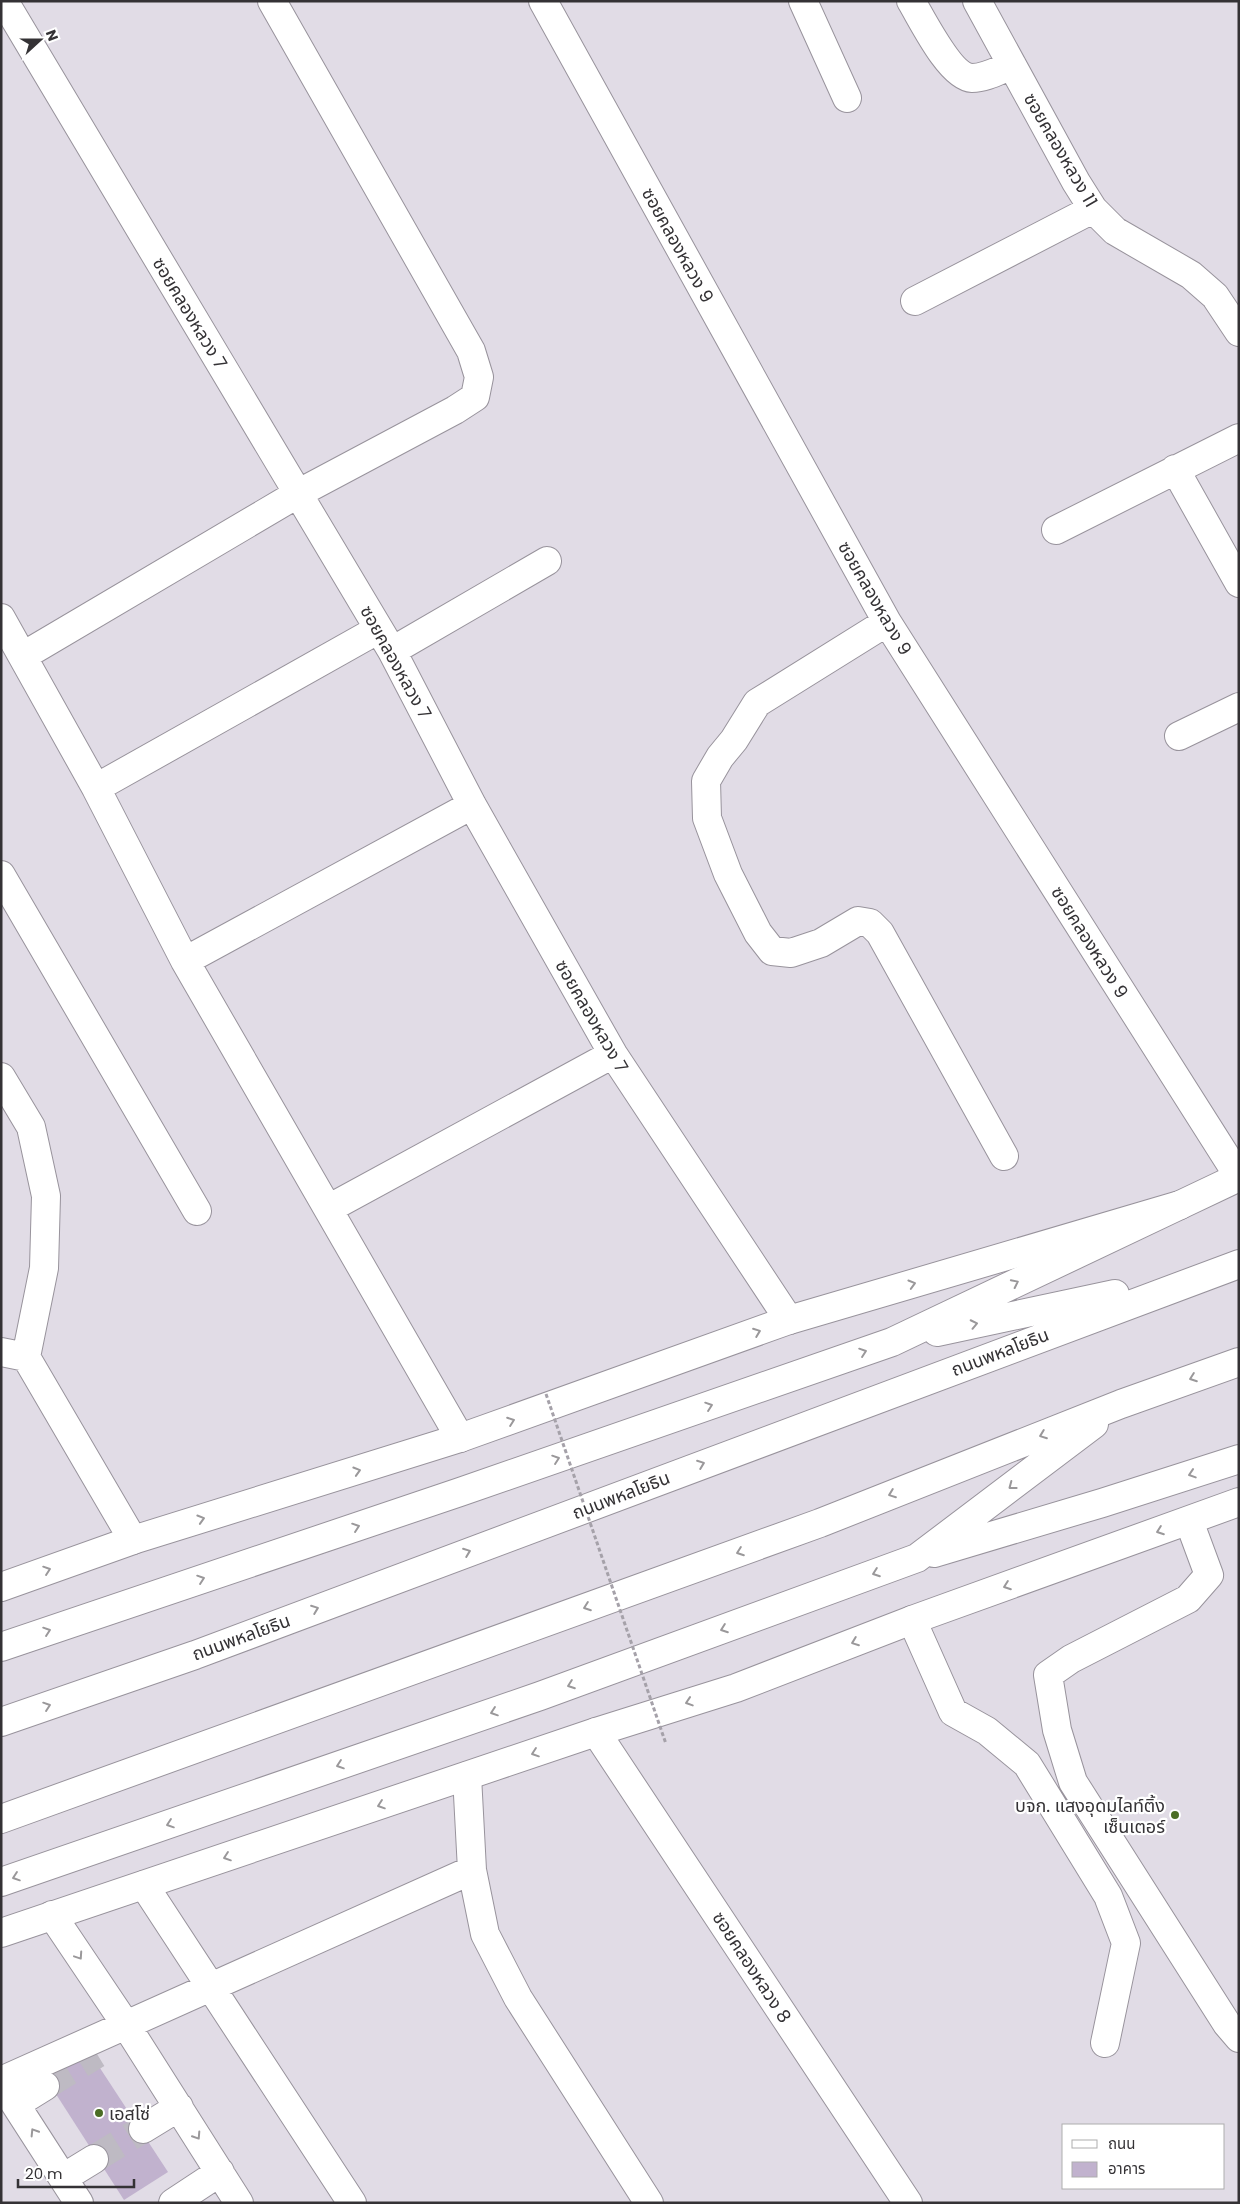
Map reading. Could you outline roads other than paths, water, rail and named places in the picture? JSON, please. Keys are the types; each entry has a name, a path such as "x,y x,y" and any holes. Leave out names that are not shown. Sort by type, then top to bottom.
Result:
{"main road":[{"name":"ซอยคลองหลวง 7","path":"4,1 386,640 472,805 613,1054 789,1320"},
{"path":"23,656 299,493 455,410 475,397 479,377 471,351 272,1"},
{"name":"ซอยคลองหลวง 9","path":"543,1 887,622 1239,1177"},
{"path":"803,1 847,98"},
{"path":"911,1 946,58 960,74 970,78 985,76 1012,65"},
{"name":"ซอยคลองหลวง 11","path":"977,1 1076,182 1093,209 1115,231 1190,275 1215,296 1239,332"},
{"path":"915,301 1093,209"},
{"path":"1056,530 1239,438"},
{"path":"1176,469 1239,583"},
{"path":"96,788 386,640 548,561"},
{"path":"1,618 96,788 185,961 460,1438"},
{"path":"887,622 757,703 734,740 720,756 706,781 707,818 728,874 758,933 772,951 791,953 821,943 858,921 870,923 880,934 1004,1156"},
{"path":"1179,736 1239,707"},
{"path":"185,961 472,805"},
{"path":"1,875 197,1211"},
{"path":"328,1210 613,1054"},
{"path":"1,1077 31,1128 46,1196 44,1268 13,1354 133,1540"},
{"path":"1,1647 460,1492 892,1342 1239,1177"},
{"path":"1,1586 133,1540 460,1438 789,1320 1180,1205"},
{"name":"ถนนพหลโยธิน","path":"1,1722 195,1655 1204,1275 1239,1264"},
{"path":"892,1342 1204,1275"},
{"path":"1,1819 811,1526 1121,1404 1239,1362"},
{"path":"917,1558 1121,1404"},
{"path":"1,1882 540,1696 917,1558 1102,1503 1239,1459"},
{"path":"1,1934 52,1915 596,1732 736,1688 912,1620 1239,1502"},
{"path":"1188,1521 1209,1575 1188,1599 1071,1659 1048,1675 1057,1730 1073,1782 1227,2024 1239,2038"},
{"path":"912,1620 953,1712 987,1731 1027,1764 1108,1896 1126,1944 1105,2043"},
{"name":"ซอยคลองหลวง 8","path":"596,1732 908,2203"},
{"path":"467,1776 472,1870 485,1934 518,1998 650,2203"},
{"path":"79,2203 1,2081 128,2029 210,1987 472,1870"},
{"path":"144,1885 352,2203"},
{"path":"52,1915 128,2029 239,2203"},
{"path":"97,2054 128,2029"},
{"path":"16,2104 45,2086"},
{"path":"143,2129 178,2107"},
{"path":"63,2178 94,2159"},
{"path":"178,2201 220,2172"}],"tunnel":[{"path":"45,2086 97,2054"},
{"path":"94,2159 143,2129"}],"place":[{"name":"บจก. แสงอุดมไลท์ติ้ง เซ็นเตอร์","path":"1175,1815"},
{"name":"เอสโซ่","path":"99,2113"}]}
